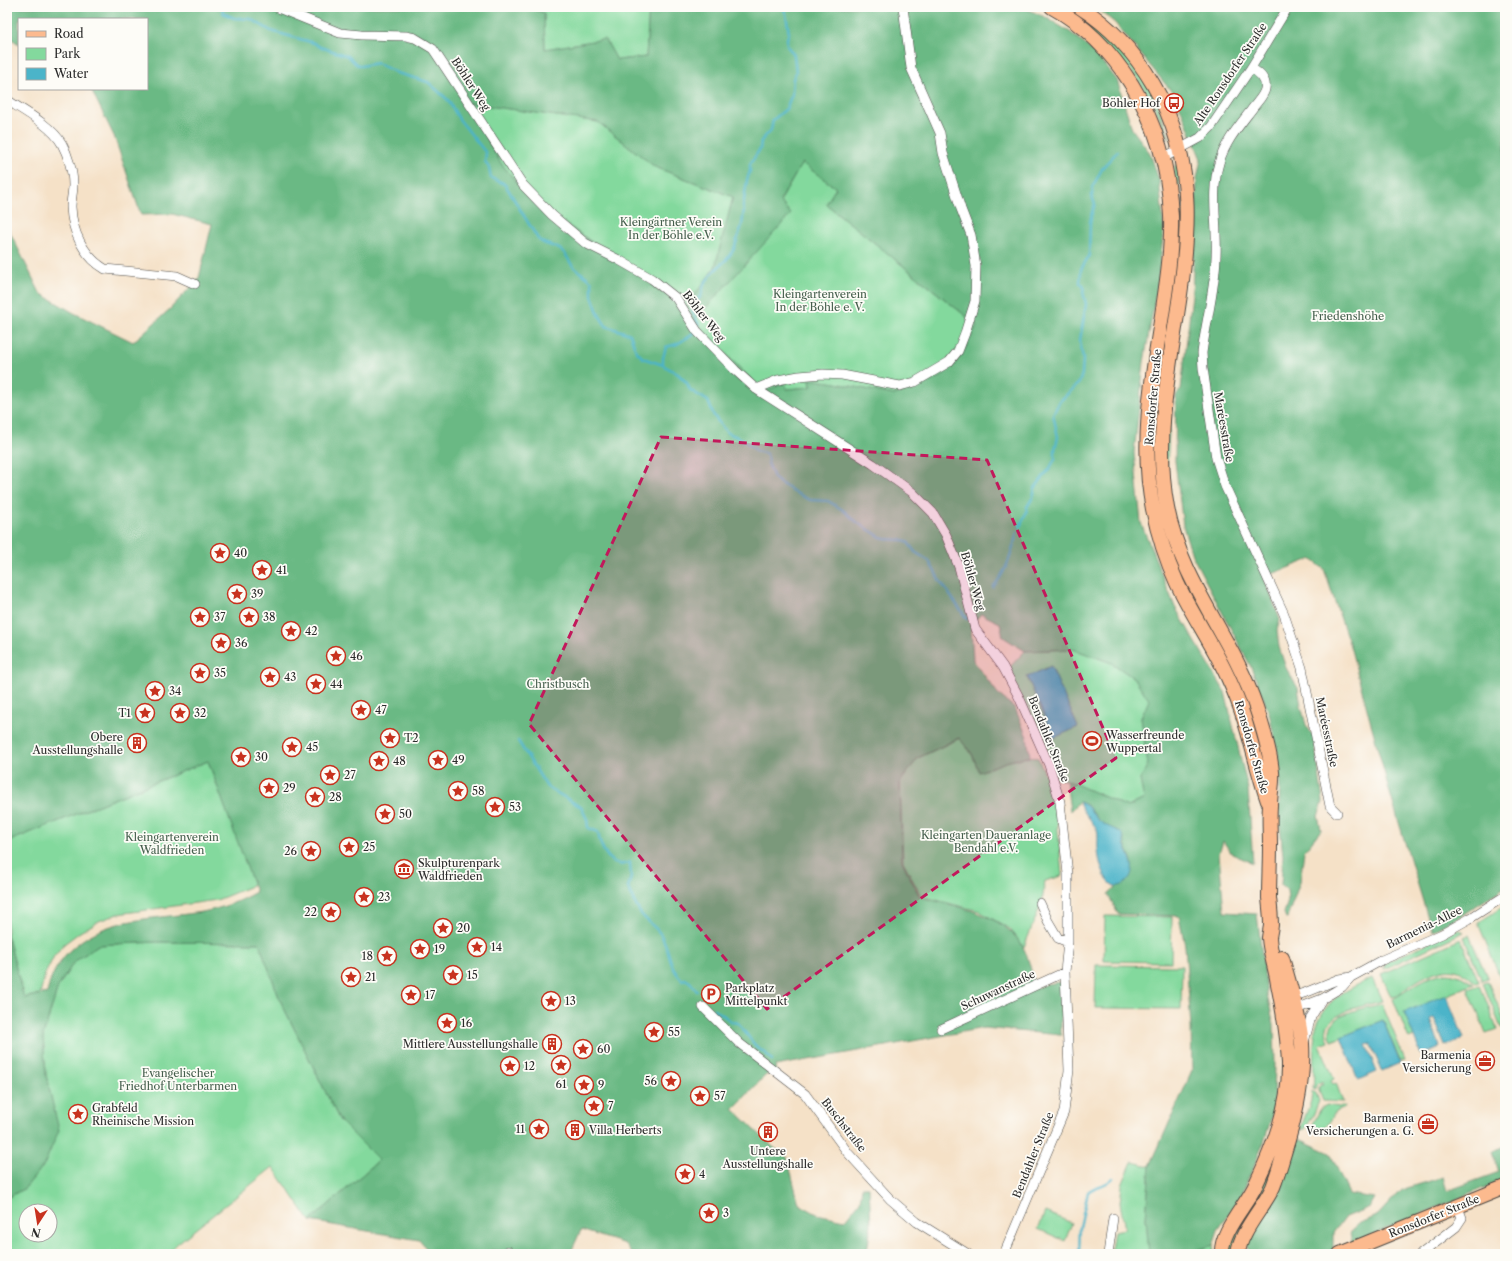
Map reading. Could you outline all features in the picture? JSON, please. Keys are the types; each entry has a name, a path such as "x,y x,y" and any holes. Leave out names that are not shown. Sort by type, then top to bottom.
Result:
{"main road":[{"name":"Ronsdorfer Straße","path":"1052,7 1088,32 1110,55 1125,74 1145,108 1163,158 1169,190 1171,241 1168,278 1155,362 1149,416 1148,456 1152,507 1160,537 1174,577 1224,668 1237,698 1247,726 1270,806"},
{"name":"Ronsdorfer Straße","path":"1080,7 1104,25 1118,38 1140,64 1159,94 1173,126 1180,150 1186,189 1187,229 1185,258 1164,411 1162,454 1165,494 1173,535 1183,561 1196,590 1235,658 1257,709 1272,769 1269,877 1271,924 1269,938 1302,1051 1301,1076 1291,1132 1280,1165 1267,1200 1245,1233 1239,1245 1238,1254"},
{"name":"Ronsdorfer Straße","path":"1222,1254 1222,1241 1249,1199 1280,1124 1286,1097 1289,1064 1288,1004"},
{"name":"Ronsdorfer Straße","path":"1340,1254 1505,1188"}],"street":[{"name":"Böhler Weg","path":"276,7 340,33 406,36 415,38 433,50 523,185 552,215 585,243 652,279 676,298 702,336 756,389 873,464 912,492 932,513 946,535 959,567 975,630"},
{"path":"756,389 778,380 823,374 842,375 900,386 915,382 950,362 958,352 966,333 975,301 976,266 971,235 943,153 940,133 911,68 903,7"},
{"name":"Alte Ronsdorfer Straße","path":"1163,158 1200,138 1209,130 1288,7"},
{"name":"Maréesstraße","path":"1250,68 1258,72 1264,80 1265,88 1260,98 1232,134 1218,164 1215,185 1216,259 1202,353 1203,368 1210,422 1218,463 1225,486 1284,614 1302,668 1330,806 1337,813"},
{"path":"7,100 49,129 62,143 69,163 73,184 71,206 74,227 82,246 94,263 104,268 177,276 195,284"},
{"name":"Bendahler Straße","path":"975,630 1003,667 1019,697 1049,765 1060,802 1068,874 1068,942 1065,972 1069,1070 1064,1112 1004,1254"},
{"name":"Barmenia-Allee","path":"1302,1051 1311,1017 1322,1000 1342,987 1351,977 1382,960 1442,934 1505,896"},
{"path":"1040,903 1058,938 1068,942"},
{"name":"Schuwanstraße","path":"941,1029 1065,972"},
{"name":"Barmenia-Allee","path":"1288,1004 1307,992 1339,979 1351,977"},
{"name":"Barmenia-Allee","path":"1288,1004 1322,1000"},
{"name":"Buschstraße","path":"703,1007 739,1043 805,1094 848,1153 890,1199 917,1222 968,1254"},
{"path":"1421,1254 1456,1227 1462,1218 1458,1207"},
{"path":"1108,1254 1113,1218"}],"highlighted area":[{"path":"661,437 987,460 1116,758 767,1009 529,724"}],"green space":[{"name":"Christbusch","path":"7,7 528,7 544,13 545,49 605,39 617,60 646,57 649,7 1022,7 1045,17 1070,32 1095,53 1117,80 1132,129 1150,153 1159,180 1164,228 1158,281 1144,362 1134,453 1141,523 1175,607 1225,692 1248,789 1253,863 1232,854 1223,841 1219,854 1224,912 1257,914 1267,995 1274,1025 1275,1064 1272,1116 1264,1142 1242,1194 1218,1230 1213,1245 1185,1254 1149,1254 1146,1218 1150,1166 1192,1071 1191,1026 1185,946 1179,916 1118,914 1108,894 1117,886 1121,885 1132,861 1124,838 1100,822 1087,805 1079,802 1070,811 1066,780 1128,807 1144,799 1140,780 1148,764 1141,718 1149,700 1135,679 1112,663 1073,649 1025,651 1003,637 1000,623 981,614 971,625 973,660 999,695 1015,708 1027,737 1030,756 1006,762 979,772 972,754 959,738 918,758 900,782 902,861 920,897 977,913 1004,926 1015,935 1025,951 1036,988 1046,984 1061,982 1061,1035 984,1028 775,1066 776,1072 766,1075 733,1109 773,1147 787,1157 799,1204 817,1214 845,1220 860,1201 862,1187 869,1187 871,1225 867,1251 864,1254 632,1254 625,1244 581,1230 570,1254 519,1254 492,1250 486,1254 431,1254 419,1240 310,1221 379,1160 340,1121 280,1000 259,943 157,942 98,945 74,962 58,987 43,1036 46,1075 59,1130 44,1165 25,1188 7,1198 7,934 24,998 47,993 57,966 65,955 86,937 99,931 126,922 217,909 243,899 256,892 208,761 7,842 7,226 40,293 74,313 133,342 170,309 199,278 212,224 172,214 141,215 114,136 91,90 148,90 148,18 18,18 18,43 7,36","holes":["468,103 598,122 655,167 733,197 715,267 686,307 531,200 500,162","802,163 836,188 826,204 977,325 962,355 941,377 894,395 810,379 811,387 787,389 785,382 764,393 694,321 791,214 780,201"]},
{"path":"528,7 649,7 646,57 617,60 605,39 545,49 544,13"},
{"path":"1062,7 1070,7 1084,17 1106,36 1135,67 1153,95 1171,141 1151,99 1130,69"},
{"name":"Friedenshöhe","path":"1095,7 1505,7 1505,887 1459,917 1432,931 1389,790 1350,646 1324,569 1311,559 1264,577 1280,620 1277,630 1279,647 1286,668 1298,688 1306,725 1314,737 1323,802 1318,816 1321,830 1304,851 1300,882 1287,918 1284,913 1288,901 1287,890 1281,885 1283,856 1279,814 1280,788 1278,754 1269,713 1251,667 1192,555 1183,526 1175,461 1176,395 1181,389 1192,295 1197,178 1201,159 1176,97 1115,23"},
{"name":"Kleingärtner Verein In der Böhle e.V.","path":"468,103 598,122 655,167 733,197 715,267 686,307 531,200 500,162"},
{"name":"Kleingartenverein In der Böhle e. V.","path":"802,163 836,188 826,204 977,325 962,355 941,377 894,395 836,383 810,380 811,387 786,389 785,383 764,393 693,321 790,214 780,202"},
{"path":"1178,164 1181,223 1164,520 1172,550 1182,573 1234,669 1257,730 1266,771 1171,553 1156,494 1153,440 1174,172 1175,166"},
{"name":"Wasserfreunde Wuppertal","path":"1073,649 1112,663 1135,679 1150,700 1141,718 1148,764 1140,780 1144,799 1128,807 1066,780 1055,779 1008,669 1025,651"},
{"name":"Kleingarten Daueranlage Bendahl e.V.","path":"960,738 972,754 979,771 1016,759 1031,757 1038,758 1055,796 1062,876 1045,881 1042,902 1024,947 1010,929 979,911 921,896 903,861 900,782 918,758"},
{"name":"Kleingartenverein Waldfrieden","path":"208,761 254,885 217,900 118,914 99,921 80,932 64,944 54,956 45,974 40,994 24,998 7,934 7,842"},
{"path":"1505,905 1505,989 1478,923"},
{"path":"1105,916 1172,917 1171,962 1104,961"},
{"path":"1458,929 1464,932 1384,969 1385,963"},
{"path":"1469,935 1488,979 1482,981 1464,937"},
{"path":"1461,939 1479,982 1476,983 1461,972 1444,970 1435,972 1418,980 1396,996 1391,997 1381,974"},
{"name":"Evangelischer Friedhof Unterbarmen","path":"157,942 260,943 280,1000 340,1121 379,1160 310,1221 273,1167 178,1243 167,1254 7,1254 7,1198 25,1188 44,1165 58,1130 46,1075 43,1036 58,987 74,962 98,945"},
{"path":"1096,965 1182,966 1181,1009 1095,1008"},
{"path":"1447,973 1455,974 1474,984 1405,1012 1414,1037 1409,1039 1393,999 1426,979"},
{"path":"1372,978 1382,1001 1347,1010 1333,1019 1327,1026 1326,1031 1329,1042 1320,1045 1334,1079 1331,1081 1333,1084 1336,1083 1343,1102 1323,1101 1319,1091 1319,1086 1323,1084 1322,1082 1316,1084 1316,1089 1313,1088 1314,1034 1318,1022 1328,1005 1335,998"},
{"path":"1488,982 1505,1022 1505,1027 1501,1028 1483,983"},
{"path":"1480,985 1497,1029 1486,1033 1468,989"},
{"path":"1382,1004 1405,1060 1400,1061 1383,1020 1332,1041 1330,1032 1332,1024 1338,1018 1355,1010"},
{"path":"1294,1023 1296,1044 1295,1082 1269,1181 1232,1248 1231,1254 1227,1254 1227,1247 1237,1227 1255,1200 1271,1162 1289,1030"},
{"path":"1312,1091 1316,1093 1319,1101 1313,1116 1305,1129 1300,1130 1311,1101"},
{"path":"1327,1105 1339,1107 1345,1106 1344,1108 1335,1112 1326,1126 1319,1129 1310,1130 1321,1108"},
{"path":"1297,1138 1330,1153 1349,1194 1375,1198 1370,1207 1345,1217 1333,1233 1333,1251 1318,1254 1250,1254 1247,1244 1285,1176"},
{"path":"1505,1146 1505,1179 1352,1243 1350,1232 1360,1223 1378,1215 1401,1190 1443,1177 1447,1191 1499,1172 1492,1151"},
{"path":"1132,1162 1150,1166 1146,1218 1149,1254 1110,1254 1114,1231 1125,1229 1120,1203 1122,1185"},
{"path":"1045,1212 1072,1223 1065,1241 1038,1229"},
{"path":"1213,1245 1214,1254 1185,1254"}],"water":[{"path":"1051,666 1078,727 1054,738 1027,677"},
{"path":"1079,802 1087,806 1103,824 1122,833 1124,844 1131,859 1132,872 1131,876 1122,885 1115,886 1111,884 1105,876 1099,859 1097,830"},
{"path":"1446,995 1464,1038 1445,1046 1434,1018 1430,1019 1440,1047 1421,1055 1404,1012"},
{"path":"1383,1020 1400,1063 1382,1071 1370,1043 1366,1044 1377,1072 1358,1080 1341,1037"}],"waterway":[{"path":"222,7 223,13 234,18 251,19 271,31 314,43 320,47 348,56 356,64 361,66 377,63 397,73 428,82 448,100 459,119 486,153 485,161 489,168 491,178 503,183 506,186 538,239 541,242 558,248 566,255 574,267 592,282 592,296 599,315 606,326 630,334 636,351 643,358 663,365 678,374 687,383 690,390 708,401 714,416 728,433 742,439 757,451 767,454 768,463 774,478 781,484 810,500 828,501 843,510 858,523 884,539 907,541 915,552 929,561 940,581 967,619"},
{"path":"699,325 693,313 693,304 701,296 704,284 734,249 742,225 743,207 750,164 760,149 761,141 771,130 773,120 786,109 792,94 793,79 796,72 794,55 787,46 787,38 789,33 786,14 783,7"},
{"path":"1020,527 1027,507 1033,497 1035,488 1055,459 1055,449 1058,437 1053,414 1060,401 1079,383 1082,374 1083,359 1080,340 1086,304 1083,292 1084,287 1080,283 1081,269 1089,256 1090,223 1095,204 1091,195 1093,193 1092,188 1103,167 1117,152"},
{"path":"663,365 666,347 677,344 694,332"},
{"path":"993,587 1002,575 1017,532"},
{"path":"518,741 547,787 581,807 587,819 588,828 598,832 604,851 612,861 617,864 630,862 631,877 628,888 636,905 642,915 661,935 671,963 677,974 682,980 685,979 690,982 697,991"},
{"path":"714,1009 732,1022 738,1023 754,1044 772,1060"},
{"path":"1079,1254 1080,1227 1088,1192 1113,1178"}],"place":[{"name":"Böhler Hof","path":"1174,103"},
{"name":"40","path":"220,553"},
{"name":"41","path":"262,570"},
{"name":"39","path":"237,594"},
{"name":"37","path":"200,617"},
{"name":"38","path":"249,617"},
{"name":"42","path":"291,631"},
{"name":"36","path":"221,643"},
{"name":"46","path":"336,656"},
{"name":"35","path":"200,673"},
{"name":"43","path":"270,677"},
{"name":"44","path":"316,684"},
{"name":"34","path":"155,691"},
{"name":"47","path":"361,710"},
{"name":"T1","path":"145,713"},
{"name":"32","path":"180,713"},
{"name":"T2","path":"390,738"},
{"name":"Wasserfreunde Wuppertal","path":"1092,741"},
{"name":"Obere Ausstellungshalle","path":"137,743"},
{"name":"45","path":"292,747"},
{"name":"30","path":"241,757"},
{"name":"49","path":"438,760"},
{"name":"48","path":"379,761"},
{"name":"27","path":"330,775"},
{"name":"29","path":"269,788"},
{"name":"58","path":"458,791"},
{"name":"28","path":"315,797"},
{"name":"53","path":"495,807"},
{"name":"50","path":"385,814"},
{"name":"25","path":"349,847"},
{"name":"26","path":"311,851"},
{"name":"Skulpturenpark Waldfrieden","path":"404,869"},
{"name":"23","path":"364,897"},
{"name":"22","path":"331,912"},
{"name":"20","path":"443,928"},
{"name":"14","path":"477,947"},
{"name":"19","path":"420,949"},
{"name":"18","path":"387,956"},
{"name":"15","path":"453,975"},
{"name":"21","path":"351,977"},
{"name":"Parkplatz Mittelpunkt","path":"711,994"},
{"name":"17","path":"411,995"},
{"name":"13","path":"551,1001"},
{"name":"16","path":"447,1023"},
{"name":"55","path":"654,1032"},
{"name":"Mittlere Ausstellungshalle","path":"552,1044"},
{"name":"60","path":"583,1049"},
{"name":"Barmenia Versicherung","path":"1485,1061"},
{"name":"61","path":"561,1065"},
{"name":"12","path":"510,1066"},
{"name":"56","path":"671,1081"},
{"name":"9","path":"584,1085"},
{"name":"57","path":"700,1096"},
{"name":"7","path":"594,1106"},
{"name":"Grabfeld Rheinische Mission","path":"78,1114"},
{"name":"Barmenia Versicherungen a. G.","path":"1428,1124"},
{"name":"11","path":"539,1129"},
{"name":"Villa Herberts","path":"575,1130"},
{"name":"Untere Ausstellungshalle","path":"768,1132"},
{"name":"4","path":"685,1174"},
{"name":"3","path":"709,1213"}]}
